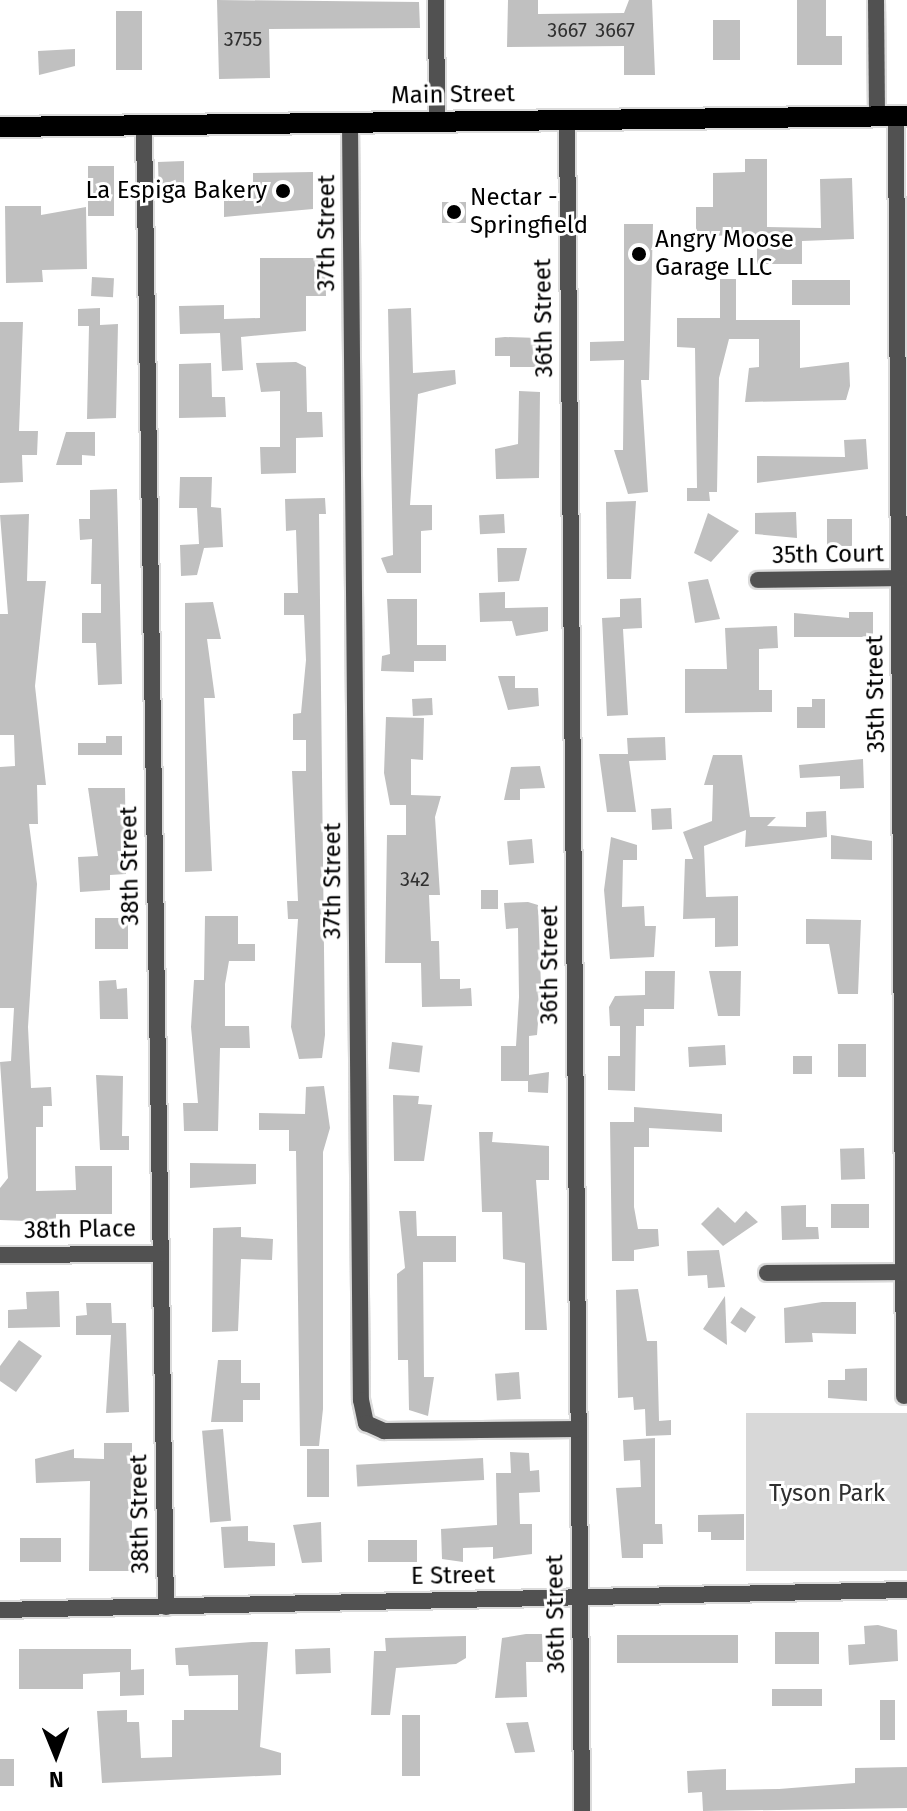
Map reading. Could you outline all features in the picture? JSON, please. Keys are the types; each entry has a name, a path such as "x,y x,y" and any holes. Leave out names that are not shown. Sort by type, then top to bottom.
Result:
{"main road":[{"name":"Main Street","path":"0,127 893,116"}],"street":[{"path":"436,0 437,122"},
{"name":"35th Street","path":"876,0 893,116 905,888 904,1396"},
{"name":"36th Street","path":"567,120 582,1811"},
{"name":"37th Street","path":"350,123 361,1400 366,1423 384,1431 578,1429"},
{"name":"38th Street","path":"144,126 166,1607"},
{"name":"35th Court","path":"758,580 899,578"},
{"name":"38th Place","path":"0,1255 160,1254"},
{"path":"767,1273 905,1272"},
{"name":"E Street","path":"0,1610 907,1590"}],"green space":[{"name":"Tyson Park","path":"746,1413 907,1413 907,1571 746,1571"}],"building":[{"path":"217,0 419,2 420,28 269,29 270,78 219,79"},
{"path":"508,0 538,0 538,14 624,13 629,0 652,0 655,75 624,75 624,46 507,47"},
{"path":"797,0 826,0 826,36 842,36 842,65 797,65"},
{"path":"116,11 142,11 142,70 116,70"},
{"path":"713,20 740,20 740,60 713,60"},
{"path":"75,49 75,66 39,75 38,51"},
{"path":"745,159 767,159 767,227 821,228 820,179 852,178 854,239 802,241 802,264 757,264 757,235 696,236 696,207 713,207 713,173 745,172"},
{"path":"184,161 184,199 159,195 158,162"},
{"path":"88,166 114,166 114,216 88,216"},
{"name":"La Espiga Bakery","path":"313,172 313,209 224,217 224,194 253,185 253,173"},
{"name":"Nectar - Springfield","path":"442,202 466,202 466,223 442,223"},
{"path":"5,206 41,206 41,215 86,207 87,269 42,270 43,282 6,283"},
{"path":"624,224 653,224 649,380 641,380 648,492 628,494 614,450 623,450 624,360 590,361 590,342 624,341"},
{"path":"260,258 325,258 326,296 306,296 306,331 241,337 243,370 222,371 220,333 180,334 179,306 224,305 224,319 260,318"},
{"path":"92,277 114,278 113,297 91,296"},
{"path":"720,279 736,279 736,320 800,320 800,368 849,362 850,386 846,400 745,402 749,368 759,367 759,339 729,339 719,378 717,492 709,492 710,501 687,501 687,488 697,488 695,348 677,347 677,318 720,318"},
{"path":"792,280 850,280 850,305 792,305"},
{"path":"100,308 100,325 118,324 116,418 87,419 89,326 78,326 78,309"},
{"path":"411,308 413,373 455,370 456,384 418,394 410,505 432,505 432,530 421,531 421,573 387,573 381,558 393,555 388,309"},
{"path":"0,322 23,322 19,431 38,431 37,455 22,455 23,482 0,483"},
{"path":"495,338 539,338 538,367 510,367 510,356 495,356"},
{"path":"296,362 306,367 307,412 322,412 323,437 296,438 296,473 261,474 260,447 280,447 280,391 261,392 256,363"},
{"path":"211,363 212,397 225,397 226,417 179,418 179,364"},
{"path":"519,391 540,392 539,478 496,479 495,449 518,444"},
{"path":"66,432 95,432 95,456 82,455 82,465 56,465"},
{"path":"866,439 868,469 757,483 757,456 845,457 844,440"},
{"path":"180,477 212,477 211,507 221,508 223,547 204,548 197,575 181,576 180,545 199,544 197,508 179,508"},
{"path":"117,489 122,684 98,685 96,643 82,643 82,613 101,613 101,584 91,584 92,539 80,540 79,519 90,519 90,490"},
{"path":"325,498 326,514 319,514 325,1035 322,1058 299,1059 291,1027 298,919 288,919 287,901 298,901 292,771 306,771 306,740 293,740 293,714 301,713 306,660 304,615 284,615 284,593 298,593 296,530 286,531 285,499"},
{"path":"636,501 631,579 607,579 606,502"},
{"path":"796,512 797,538 755,534 755,513"},
{"path":"708,513 739,531 711,562 694,553"},
{"path":"29,514 27,581 46,581 35,686 46,785 37,785 38,824 29,824 37,884 28,1027 31,1088 51,1087 52,1106 43,1106 43,1127 36,1127 36,1191 76,1190 75,1166 112,1166 112,1214 56,1214 56,1222 0,1220 0,1188 8,1178 0,1062 11,1061 14,1008 0,1008 0,767 15,766 14,735 0,735 0,614 8,614 0,515"},
{"path":"504,514 505,533 480,534 479,515"},
{"path":"827,519 852,519 852,546 827,546"},
{"path":"497,548 527,548 519,581 498,582"},
{"path":"708,579 720,619 695,623 688,582"},
{"path":"505,592 505,608 548,607 548,631 516,636 512,621 480,622 479,593"},
{"path":"641,598 642,628 623,629 628,715 607,716 602,618 620,617 620,599"},
{"path":"387,599 417,599 417,645 446,645 446,661 414,661 414,672 381,671 382,656 390,654"},
{"path":"213,602 221,639 207,639 215,698 204,698 212,871 185,872 185,603"},
{"path":"849,612 873,612 873,637 794,637 794,613 849,618"},
{"path":"777,626 778,648 759,649 759,690 772,690 772,712 685,713 685,669 727,669 725,628"},
{"path":"498,676 515,676 515,688 538,688 539,706 508,710"},
{"path":"432,698 433,715 413,716 412,699"},
{"path":"812,699 825,699 825,728 797,728 797,707 812,707"},
{"path":"386,717 424,718 423,760 411,759 411,795 441,796 435,817 440,895 429,895 431,941 439,941 440,979 460,979 460,989 471,988 472,1006 422,1007 421,963 385,963 387,835 406,835 406,805 390,805 384,773"},
{"path":"106,736 122,736 122,755 78,755 78,743 106,743"},
{"path":"665,737 666,760 629,761 636,812 607,812 599,754 628,754 627,738"},
{"path":"713,755 742,755 750,817 776,817 767,826 806,827 806,812 826,811 827,837 745,847 746,830 704,846 706,897 738,896 738,946 715,947 715,918 683,919 685,859 693,859 683,832 712,821 713,785 704,785"},
{"path":"863,759 864,788 840,789 840,776 800,778 799,765"},
{"path":"540,766 545,788 520,789 520,800 504,800 511,767"},
{"path":"88,788 125,788 126,874 110,875 110,890 80,892 78,857 98,856"},
{"path":"671,808 672,829 652,830 651,809"},
{"path":"831,835 872,841 872,860 831,859"},
{"path":"611,837 637,845 637,860 623,860 622,907 644,906 645,926 656,926 654,957 610,959 604,890"},
{"path":"532,839 534,863 509,865 507,841"},
{"path":"481,890 498,890 498,909 481,909"},
{"path":"528,902 538,905 541,986 537,1035 529,1036 529,1075 549,1072 548,1093 528,1092 528,1081 501,1081 501,1046 516,1046 519,997 518,928 506,929 504,903"},
{"path":"205,916 238,916 238,944 255,944 255,961 229,961 225,984 225,1026 249,1026 250,1048 220,1048 218,1131 184,1131 183,1103 198,1103 191,1027 194,980 204,980"},
{"path":"95,918 128,918 128,949 95,949"},
{"path":"806,919 861,920 858,994 838,994 829,944 806,944"},
{"path":"645,971 675,971 674,1009 644,1009 644,1026 636,1026 635,1091 608,1090 608,1056 620,1056 620,1026 610,1026 609,1007 615,996 645,995"},
{"path":"709,971 741,971 740,1016 718,1016"},
{"path":"116,980 117,989 127,988 128,1019 100,1019 99,981"},
{"path":"392,1042 423,1046 419,1073 389,1069"},
{"path":"838,1044 866,1044 866,1077 838,1077"},
{"path":"725,1045 726,1065 689,1067 688,1047"},
{"path":"793,1056 812,1056 812,1074 793,1074"},
{"path":"96,1075 123,1076 122,1136 129,1136 129,1150 100,1150"},
{"path":"324,1086 330,1128 323,1152 323,1409 319,1446 300,1446 296,1151 289,1151 289,1130 259,1130 259,1113 305,1114 306,1087"},
{"path":"393,1095 419,1096 418,1104 432,1105 424,1161 394,1161"},
{"path":"634,1107 722,1114 722,1132 649,1128 649,1147 634,1147 634,1207 638,1229 658,1229 659,1246 634,1250 634,1261 612,1261 610,1122 634,1122"},
{"path":"479,1132 493,1132 492,1142 549,1146 549,1180 536,1180 547,1330 525,1330 525,1263 503,1259 502,1212 482,1212"},
{"path":"864,1148 865,1179 841,1180 840,1149"},
{"path":"190,1163 256,1164 256,1184 190,1188"},
{"path":"831,1204 869,1204 869,1228 831,1228"},
{"path":"806,1205 806,1227 818,1227 819,1239 782,1240 781,1206"},
{"path":"718,1207 735,1223 746,1211 758,1222 723,1246 701,1224"},
{"path":"399,1211 416,1211 417,1236 456,1236 456,1262 423,1262 424,1377 434,1377 428,1416 409,1410 408,1360 398,1360 397,1274 405,1268"},
{"path":"241,1227 241,1237 273,1239 272,1260 241,1259 238,1331 212,1332 213,1228"},
{"path":"719,1250 725,1287 708,1288 707,1275 688,1276 687,1251"},
{"path":"638,1289 647,1341 657,1341 659,1421 671,1420 671,1435 646,1436 645,1409 634,1410 633,1397 618,1398 616,1290"},
{"path":"59,1291 60,1327 8,1328 8,1310 27,1309 26,1292"},
{"path":"725,1296 727,1345 703,1329"},
{"path":"822,1302 856,1302 856,1334 812,1333 813,1342 785,1343 784,1308"},
{"path":"86,1303 111,1303 112,1323 126,1323 129,1412 106,1413 111,1335 76,1335 76,1316 87,1315"},
{"path":"741,1307 756,1317 745,1333 730,1323"},
{"path":"19,1340 42,1356 16,1392 0,1381 0,1366"},
{"path":"218,1360 241,1360 241,1383 260,1383 260,1400 243,1400 243,1422 211,1422"},
{"path":"867,1368 867,1401 828,1398 828,1380 845,1380 845,1369"},
{"path":"519,1372 521,1399 497,1401 495,1374"},
{"path":"223,1429 231,1521 210,1522 202,1431"},
{"path":"655,1438 655,1524 662,1524 663,1544 643,1544 643,1558 622,1558 616,1488 641,1487 640,1460 624,1461 623,1440"},
{"path":"104,1443 132,1443 132,1544 141,1545 141,1571 89,1571 90,1481 36,1483 35,1459 74,1449 74,1458 104,1459"},
{"path":"307,1449 329,1449 329,1497 307,1497"},
{"path":"510,1452 529,1453 530,1471 539,1470 540,1492 519,1493 520,1524 532,1524 532,1554 493,1559 493,1547 463,1548 463,1562 442,1559 441,1529 497,1525 496,1473 511,1473"},
{"path":"483,1458 484,1480 357,1487 356,1465"},
{"path":"744,1514 744,1540 711,1540 711,1532 698,1532 698,1515"},
{"path":"321,1522 322,1562 302,1563 293,1525"},
{"path":"248,1526 248,1541 275,1543 275,1566 224,1568 221,1527"},
{"path":"20,1538 61,1538 61,1562 20,1562"},
{"path":"368,1540 417,1540 417,1562 368,1562"},
{"path":"878,1625 897,1630 898,1661 849,1665 848,1645 865,1644 864,1626"},
{"path":"775,1632 819,1632 819,1664 775,1664"},
{"path":"542,1634 543,1662 526,1662 527,1697 495,1698 502,1638"},
{"path":"617,1635 738,1635 738,1663 617,1663"},
{"path":"466,1636 466,1658 456,1664 396,1668 390,1715 371,1715 374,1651 386,1651 385,1638"},
{"path":"268,1642 260,1747 281,1753 281,1775 102,1783 97,1711 127,1710 127,1722 139,1722 141,1758 172,1757 172,1720 184,1720 184,1710 238,1710 238,1675 189,1676 188,1665 176,1665 175,1648"},
{"path":"330,1648 331,1673 296,1674 295,1649"},
{"path":"19,1649 131,1649 131,1670 144,1669 144,1695 120,1696 120,1672 83,1674 83,1689 19,1689"},
{"path":"772,1689 822,1689 822,1706 772,1706"},
{"path":"880,1700 895,1700 895,1740 880,1740"},
{"path":"402,1715 420,1715 420,1776 402,1776"},
{"path":"528,1722 535,1752 515,1753 506,1723"},
{"path":"0,1759 14,1759 14,1786 0,1786"},
{"path":"907,1767 907,1808 703,1811 702,1792 688,1793 687,1771 726,1769 726,1790 855,1783 855,1768"}],"place":[{"name":"La Espiga Bakery","path":"283,191"},
{"name":"Nectar - Springfield","path":"454,212"},
{"name":"Angry Moose Garage LLC","path":"639,254"}]}
